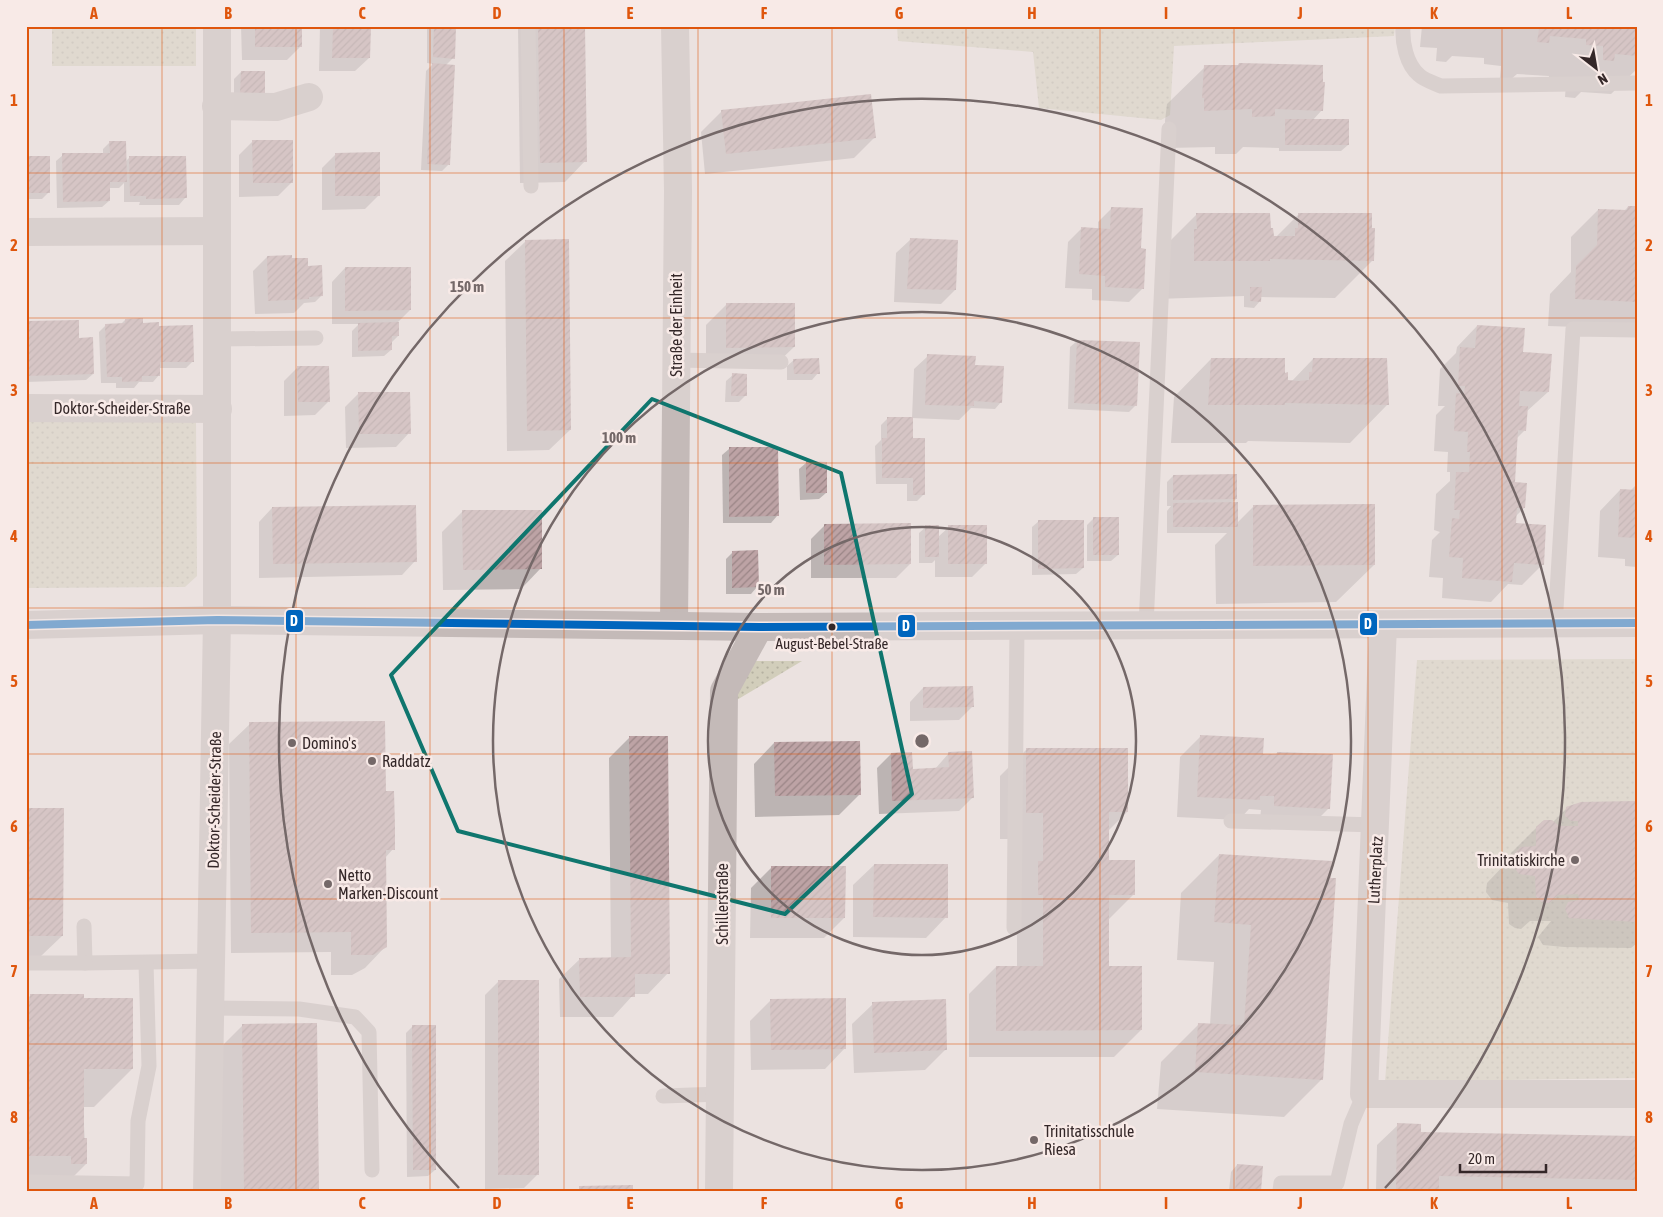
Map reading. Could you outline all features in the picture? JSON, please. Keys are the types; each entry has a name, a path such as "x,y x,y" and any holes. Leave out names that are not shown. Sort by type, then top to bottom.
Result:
{"street":[{"name":"Doktor-Scheider-Straße","path":"207,1191 217,620 217,26"},
{"name":"Straße der Einheit","path":"674,624 678,191 675,26"},
{"path":"216,106 276,107 310,97"},
{"path":"26,232 217,231"},
{"name":"Doktor-Scheider-Straße","path":"26,408 218,408"},
{"path":"26,625 217,620 674,624 759,627 1555,625 1637,623"},
{"name":"Lutherplatz","path":"1364,1094 1377,825 1383,625"},
{"name":"Schillerstraße","path":"719,1191 724,691 759,627"},
{"path":"1364,1094 1637,1094"}],"lane":[{"path":"528,26 531,186"},
{"path":"1403,26 1402,37 1410,64 1419,76 1441,86 1637,83"},
{"path":"1146,626 1169,129"},
{"path":"1555,625 1573,329 1637,330"},
{"path":"217,339 316,338"},
{"path":"676,360 781,362"},
{"path":"1014,928 1017,626"},
{"path":"1231,821 1377,825"},
{"path":"84,926 85,963"},
{"path":"26,964 212,961"},
{"path":"29,1182 137,1184 138,1121 149,1066 146,963"},
{"path":"211,1008 299,1009 356,1017 369,1032 372,1170"},
{"path":"663,1096 721,1094"},
{"path":"1280,1191 1281,1183 1337,1184 1350,1124 1364,1094"}],"highlighted area":[{"path":"652,399 841,473 912,794 785,914 458,831 391,675"}],"shaded area":[{"path":"52,26 196,26 196,66 52,66"},
{"path":"897,26 1395,26 1394,36 1174,46 1170,115 1161,120 1039,108 1033,52 898,41"},
{"path":"26,419 196,420 197,576 185,587 26,588"},
{"path":"1637,659 1637,1078 1385,1082 1417,660"},
{"path":"755,661 802,661 735,701 740,683"}],"building":[{"path":"255,26 302,26 302,47 255,47"},
{"path":"333,26 371,26 370,58 332,58"},
{"path":"434,26 456,26 455,59 433,57"},
{"path":"538,26 585,26 587,162 540,163"},
{"path":"1528,26 1637,26 1637,56 1615,54 1614,61 1603,60 1603,46 1586,45 1586,39 1550,36 1549,43 1537,42 1539,29"},
{"path":"432,63 455,65 450,165 427,164"},
{"path":"1239,63 1323,65 1323,82 1325,82 1323,111 1275,109 1275,116 1252,117 1252,109 1204,111 1204,98 1202,98 1204,65 1238,65"},
{"path":"241,71 265,71 265,94 240,94"},
{"path":"871,94 876,138 726,154 721,110"},
{"path":"1285,119 1349,119 1349,145 1285,145"},
{"path":"252,140 293,140 293,183 253,183"},
{"path":"109,141 126,141 127,182 110,182 110,201 63,202 62,153 110,153"},
{"path":"380,152 380,196 335,196 335,153"},
{"path":"26,156 50,156 50,193 28,193"},
{"path":"129,156 186,156 187,198 146,199 146,196 130,196"},
{"path":"1628,206 1637,206 1637,302 1575,299 1576,266 1597,245 1598,209 1627,210"},
{"path":"1111,207 1143,208 1141,248 1146,249 1144,289 1105,287 1105,276 1079,274 1081,227 1110,229"},
{"path":"1196,213 1270,213 1271,228 1273,228 1274,236 1295,236 1295,228 1298,228 1298,213 1372,213 1372,228 1375,228 1374,261 1270,259 1270,261 1194,261 1194,229 1197,229"},
{"path":"910,238 958,240 956,290 907,289"},
{"path":"569,239 571,430 527,431 525,240"},
{"path":"292,255 292,258 308,258 308,266 322,265 323,296 309,297 309,299 268,301 267,256"},
{"path":"345,267 411,267 411,310 345,311"},
{"path":"1250,287 1262,287 1261,302 1250,301"},
{"path":"726,303 795,303 795,347 726,348"},
{"path":"143,318 143,323 159,322 159,326 193,325 194,362 160,362 160,376 142,376 142,381 122,382 122,377 107,377 105,324 125,323 125,319"},
{"path":"79,320 79,338 93,337 94,374 26,376 26,321"},
{"path":"399,322 399,336 392,336 392,350 358,351 358,323"},
{"path":"1477,325 1525,328 1523,352 1552,354 1549,392 1520,391 1519,406 1528,406 1526,431 1518,430 1515,482 1527,483 1525,508 1517,508 1516,523 1546,525 1544,565 1514,563 1512,582 1462,578 1463,558 1449,557 1452,518 1459,519 1460,510 1454,510 1456,472 1469,472 1468,432 1454,431 1456,393 1464,394 1465,386 1458,386 1460,347 1475,348"},
{"path":"1077,340 1140,342 1137,406 1074,403"},
{"path":"927,354 976,356 975,365 1004,366 1002,403 974,401 974,406 925,405"},
{"path":"819,358 820,374 794,374 793,359"},
{"path":"1211,358 1285,358 1285,373 1288,372 1288,380 1298,381 1309,380 1309,372 1312,372 1313,358 1387,358 1389,405 1285,403 1285,405 1208,405"},
{"path":"297,366 329,366 330,402 298,402"},
{"path":"732,373 747,374 747,396 731,396"},
{"path":"358,392 410,392 411,434 359,434"},
{"path":"887,417 913,417 913,438 925,438 925,495 913,495 913,478 882,478 882,438 887,438"},
{"path":"729,447 778,447 779,516 729,517"},
{"path":"806,461 827,462 827,493 806,493"},
{"path":"1237,474 1237,499 1173,500 1173,475"},
{"path":"1620,489 1637,490 1637,538 1618,537"},
{"path":"1238,502 1238,527 1173,527 1173,503"},
{"path":"1375,504 1375,565 1253,566 1253,505"},
{"path":"416,505 417,562 273,564 272,507"},
{"path":"462,510 542,510 542,569 463,570"},
{"path":"1093,517 1119,517 1119,555 1093,555"},
{"path":"1038,520 1084,520 1084,568 1038,569"},
{"path":"911,523 911,564 824,565 824,524"},
{"path":"925,525 939,525 939,557 925,557"},
{"path":"948,525 987,525 987,564 948,564"},
{"path":"758,550 759,587 732,588 732,551"},
{"path":"973,686 974,707 923,708 923,687"},
{"path":"385,721 386,791 394,791 395,826 395,850 386,850 387,947 373,955 351,955 351,932 251,933 249,722"},
{"path":"1200,735 1264,738 1263,754 1277,754 1277,752 1333,754 1330,809 1274,806 1274,796 1260,796 1260,800 1197,797"},
{"path":"629,736 668,736 670,974 635,974 635,997 580,997 579,958 631,957"},
{"path":"860,741 861,795 775,796 774,742"},
{"path":"1026,748 1128,748 1128,812 1109,812 1109,860 1135,860 1135,895 1109,895 1109,966 1142,966 1142,1030 996,1031 996,966 1043,966 1043,895 1038,895 1038,861 1043,861 1043,813 1026,813"},
{"path":"972,751 974,798 892,801 891,753 912,752 913,769 949,767 948,752"},
{"name":"Trinitatiskirche","path":"1637,801 1637,922 1569,918 1565,909 1568,902 1579,900 1578,894 1558,895 1549,903 1542,902 1536,897 1535,876 1519,874 1512,865 1513,855 1521,847 1536,846 1536,827 1544,820 1552,820 1559,826 1578,826 1578,821 1571,821 1565,816 1566,807 1581,802"},
{"path":"26,808 64,808 63,936 26,936"},
{"path":"1219,854 1332,861 1331,878 1336,878 1323,1080 1195,1072 1198,1023 1244,1025 1251,925 1214,922"},
{"path":"874,864 948,864 948,918 873,917"},
{"path":"771,866 846,866 845,918 771,918"},
{"path":"498,980 539,980 539,1175 498,1175"},
{"path":"30,994 84,994 84,998 133,998 133,1069 84,1069 84,1138 87,1138 87,1164 71,1164 71,1156 26,1156 26,1001 30,1001"},
{"path":"846,998 846,1049 771,1050 770,999"},
{"path":"946,999 947,1050 874,1053 872,1002"},
{"path":"317,1023 319,1191 244,1191 242,1024"},
{"path":"412,1025 436,1025 436,1170 413,1170"},
{"path":"1397,1123 1421,1124 1421,1132 1637,1136 1637,1180 1439,1176 1439,1191 1396,1191"},
{"path":"1237,1164 1263,1166 1261,1191 1235,1191"},
{"path":"633,1185 633,1191 579,1191 579,1186"}],"transit line":[{"name":"D","path":"26,625 217,620 759,627 1637,623"}],"place":[{"name":"August-Bebel-Straße","path":"832,627"},
{"name":"Domino's","path":"292,743"},
{"name":"Raddatz","path":"372,761"},
{"name":"Trinitatiskirche","path":"1575,860"},
{"name":"Netto Marken-Discount","path":"328,884"},
{"name":"Trinitatisschule Riesa","path":"1034,1140"}]}
